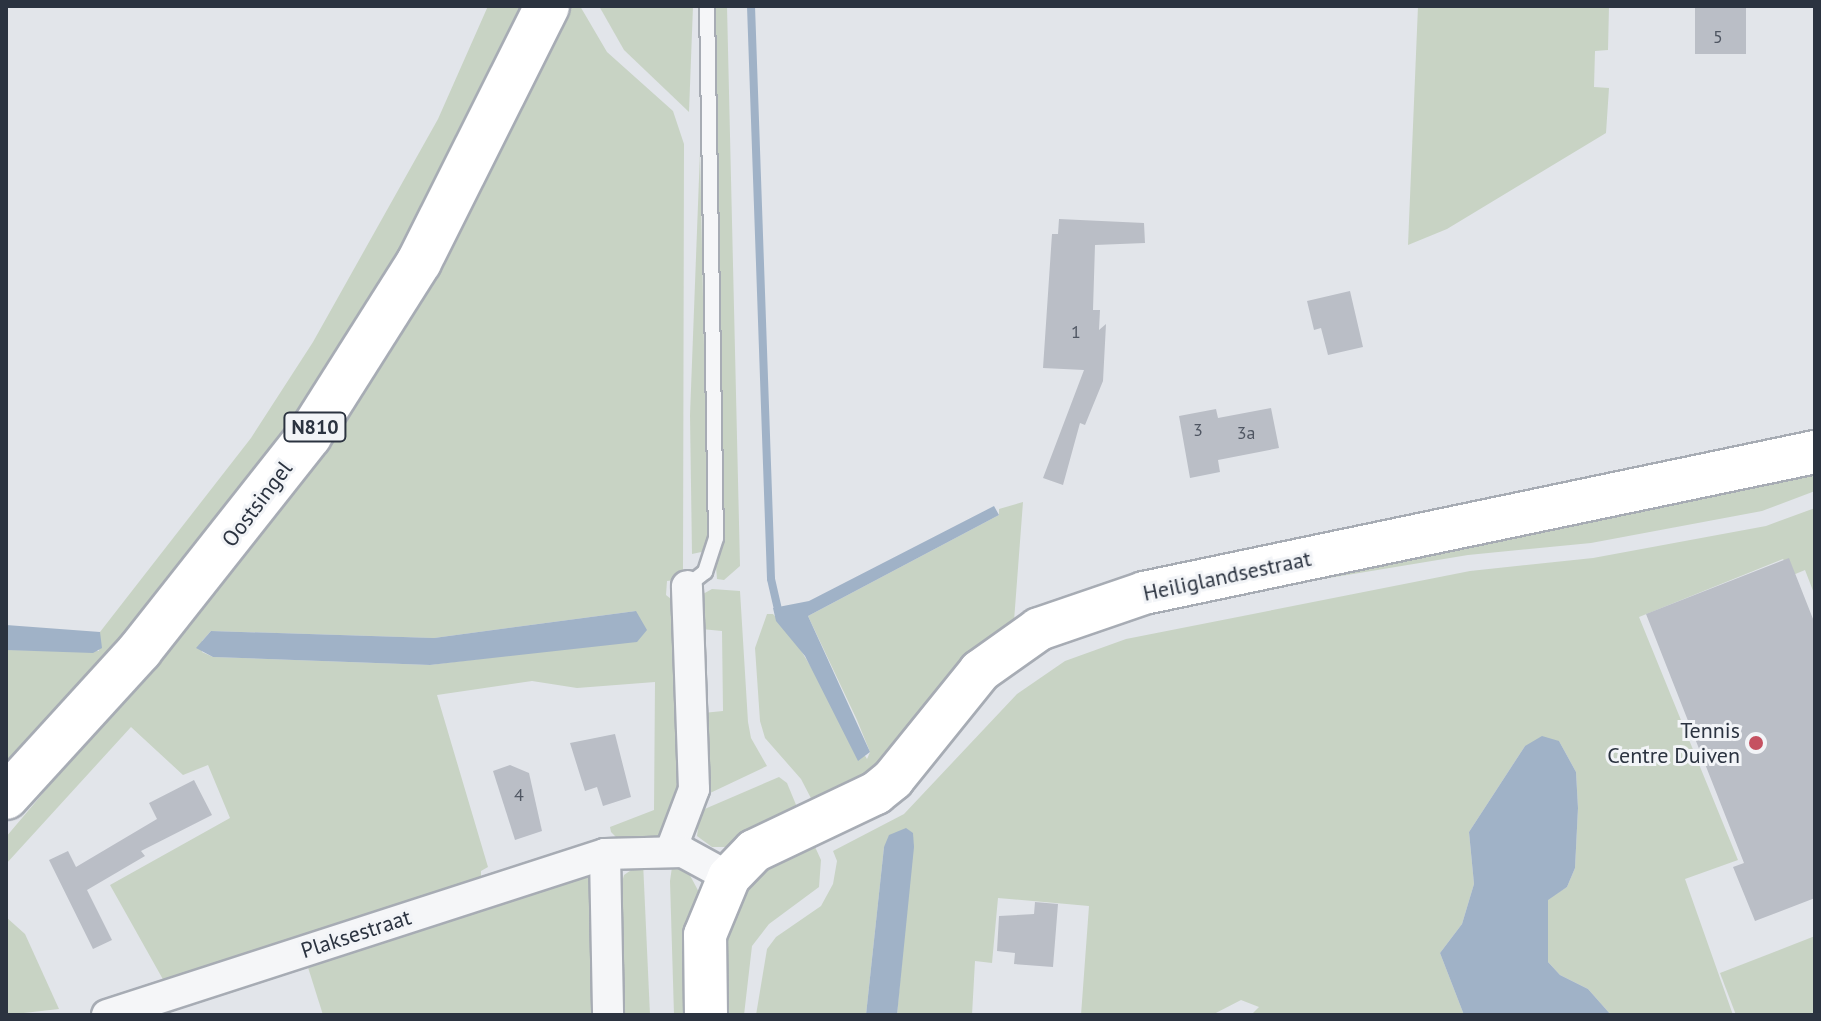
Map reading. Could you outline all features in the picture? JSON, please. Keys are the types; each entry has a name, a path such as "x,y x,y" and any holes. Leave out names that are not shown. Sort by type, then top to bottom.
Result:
{"main road":[{"name":"Oostsingel","path":"6,797 140,650 309,436 419,262 547,6"}],"street":[{"name":"Heiliglandsestraat","path":"729,877 772,840 876,793 910,763 980,671 1017,642 1077,613 1171,587 1815,452"},
{"path":"671,850 690,808 695,776 687,586"},
{"name":"Plaksestraat","path":"107,1015 605,854 671,850 729,877"},
{"path":"605,854 608,1015"},
{"path":"706,1015 705,935 729,877"}],"lane":[{"path":"687,586 705,572 716,538 707,6"}],"green space":[{"path":"488,6 530,6 445,188 244,499 6,770 6,650 99,651 100,632 251,438 313,342 438,119"},
{"path":"580,6 607,52 673,111 684,144 683,579 667,581 666,595 676,603 684,800 665,838 618,839 611,832 610,827 654,810 655,682 577,688 532,681 437,695 488,867 481,871 481,879 165,983 110,885 230,818 208,765 183,775 131,727 6,864 6,837 174,638 563,9","holes":["636,611 567,648 430,665 213,657 202,652 202,641 211,631 434,638"]},
{"path":"599,6 693,6 689,112 624,50"},
{"path":"715,6 727,6 740,566 724,580 717,579 716,567 724,538"},
{"path":"1418,6 1609,6 1608,50 1595,51 1594,87 1609,88 1606,133 1447,229 1408,245"},
{"path":"700,152 708,537 706,551 692,554 690,415"},
{"path":"1815,463 1815,491 1762,511 1591,543 1468,555 1208,598"},
{"path":"1023,502 1014,621 887,765 814,804 801,779 765,738 760,721 755,648 767,614 773,614 794,639 867,759 870,752 857,720 808,616 999,515 999,509"},
{"path":"1815,508 1815,596 1805,570 1793,575 1783,559 1639,617 1738,860 1685,879 1733,1015 1611,1015 1588,989 1560,975 1548,962 1548,899 1567,887 1575,868 1578,808 1576,772 1559,741 1525,746 1469,832 1474,884 1462,924 1440,953 1464,1015 1251,1015 1259,1007 1241,1000 1212,1015 1081,1015 1089,906 998,898 992,963 975,961 972,1015 897,1015 913,833 884,847 866,1015 756,1015 767,949 776,937 821,906 833,884 837,861 833,851 904,814 1017,694 1065,661 1126,639 1470,571 1593,558 1766,526"},
{"path":"712,589 740,591 748,722 751,738 767,766 708,794 703,713 723,711 722,631 701,629 703,594"},
{"path":"779,777 787,783 799,812 731,847 712,847 697,836 700,811"},
{"path":"811,838 821,860 819,887 769,924 752,946 744,1015 718,1015 715,968 749,875"},
{"path":"643,862 650,1015 623,1015 620,890 624,875"},
{"path":"685,866 701,896 692,1015 674,1015 670,881 672,867"},
{"path":"589,872 593,1015 323,1015 306,961"},
{"path":"6,917 25,934 59,1009 6,1015"},
{"path":"1815,936 1815,1015 1736,1015 1720,973"}],"water":[{"path":"994,506 999,515 808,616 870,752 858,761 805,656 776,621 773,608 809,601"},
{"path":"636,611 647,630 637,642 430,665 213,657 196,648 211,631 434,638"},
{"path":"6,625 100,632 102,648 93,653 6,650"},
{"path":"1542,736 1559,741 1576,772 1578,808 1575,868 1567,887 1548,900 1548,962 1560,975 1588,989 1611,1015 1464,1015 1440,953 1462,924 1474,884 1469,832 1525,746"},
{"path":"906,828 913,833 914,847 897,1015 866,1015 884,847 889,835"}],"building":[{"path":"1695,6 1746,6 1746,54 1695,54"},
{"path":"1059,219 1144,223 1145,243 1095,245 1093,310 1100,310 1099,330 1106,324 1103,381 1085,425 1080,423 1063,485 1043,478 1084,370 1043,368 1052,234 1058,234"},
{"path":"1350,291 1363,347 1328,355 1321,328 1314,330 1307,301"},
{"path":"1271,408 1279,448 1218,460 1220,472 1190,478 1179,416 1216,409 1218,418"},
{"name":"Tennis Centre Duiven","path":"1789,558 1815,624 1815,898 1755,921 1733,867 1744,863 1646,614"},
{"path":"615,734 631,797 603,806 597,787 585,791 570,743"},
{"path":"510,765 529,773 542,831 515,840 493,771"},
{"path":"194,780 212,815 141,851 145,856 87,890 112,940 93,949 49,860 68,851 76,867 157,819 149,803"},
{"path":"1035,902 1058,904 1053,967 1014,964 1015,953 997,951 999,916 1034,914"}],"waterway":[{"path":"751,6 771,579 777,606"}],"place":[{"name":"Tennis Centre Duiven","path":"1756,743"}]}
